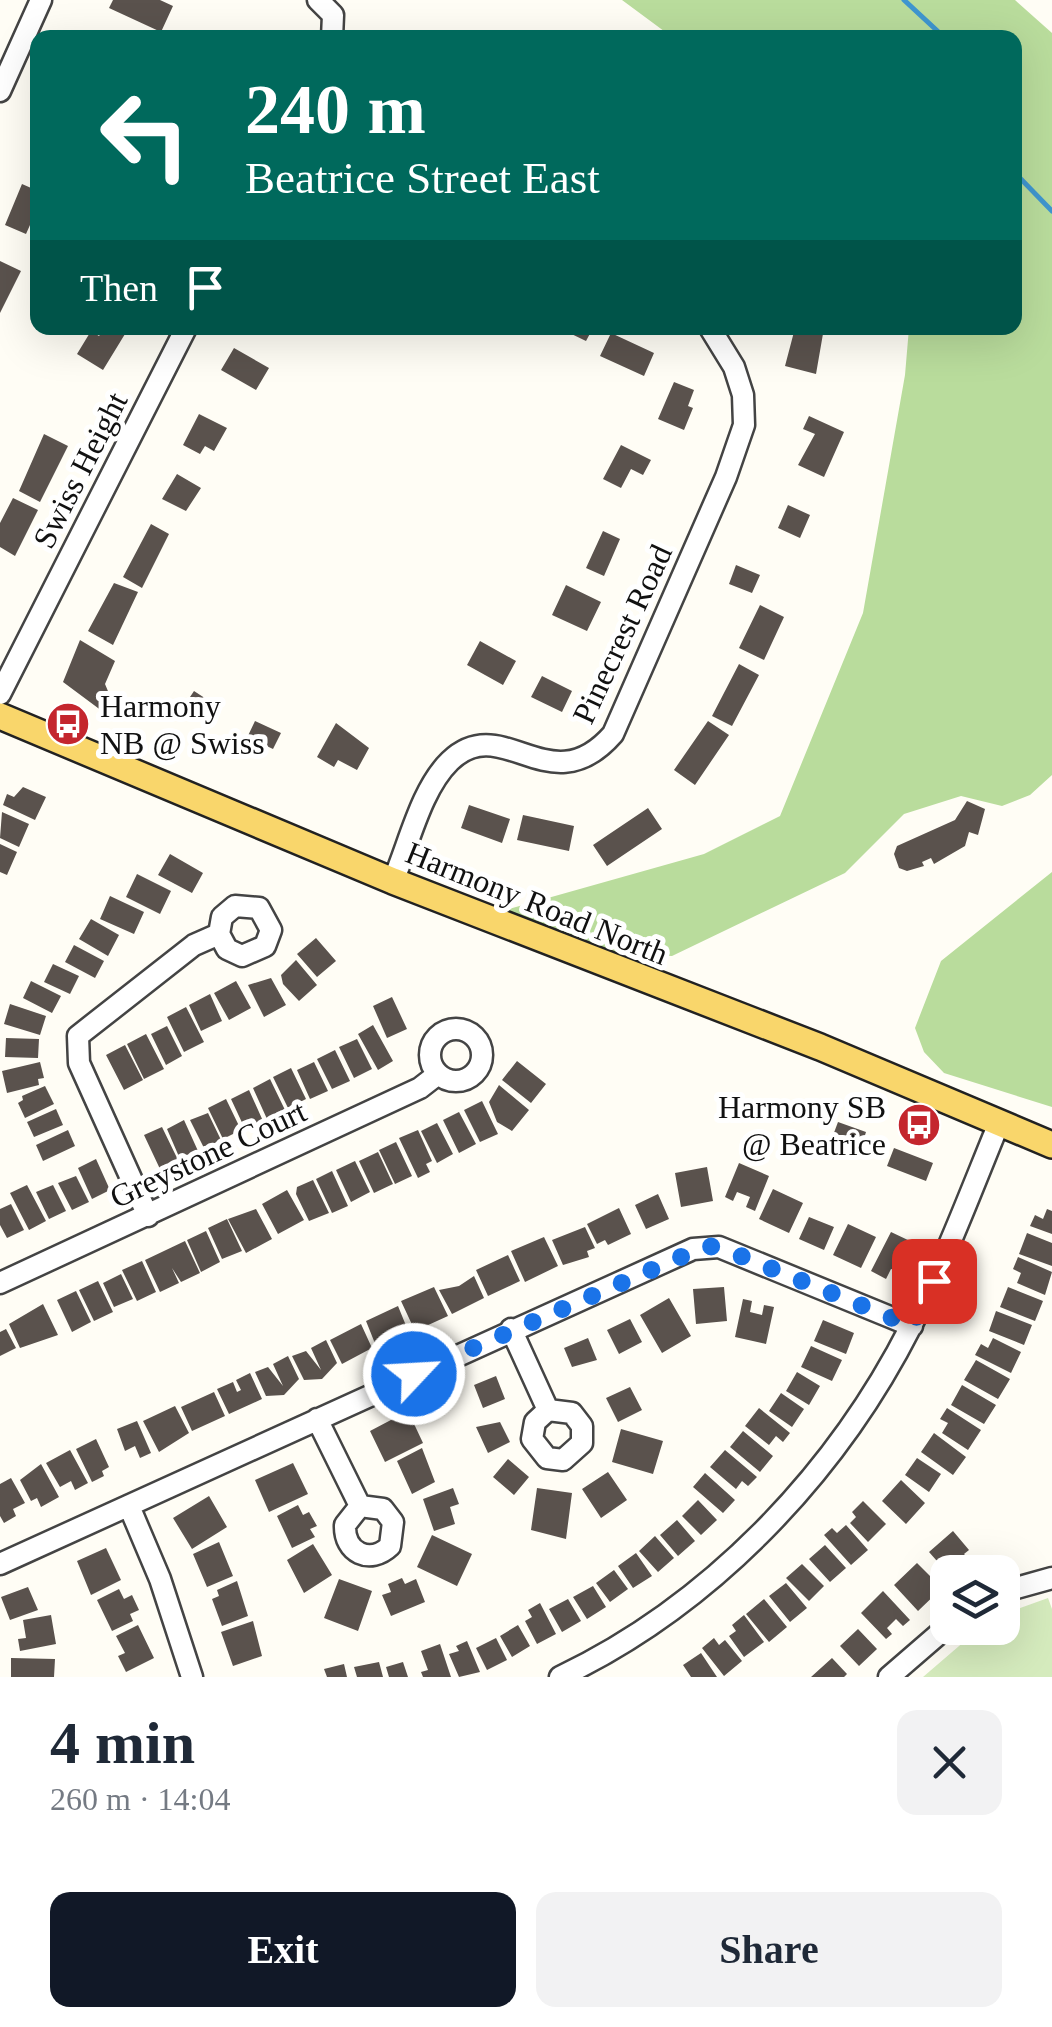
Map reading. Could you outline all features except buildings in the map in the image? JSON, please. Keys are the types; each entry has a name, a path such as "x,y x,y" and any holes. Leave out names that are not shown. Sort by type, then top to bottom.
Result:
{"main road":[{"name":"Harmony Road North","path":"0,716 394,881 820,1048 1052,1145"}],"street":[{"path":"0,90 40,0"},
{"path":"318,0 334,15 333,30"},
{"name":"Swiss Height","path":"0,694 182,335"},
{"name":"Pinecrest Road","path":"394,881 426,802 450,761 485,742 540,760 581,761 598,751 624,715 726,477 744,425 743,395 734,367 714,335"},
{"path":"148,1216 79,1062 78,1036 194,945 219,934"},
{"name":"Greystone Court","path":"0,1283 420,1088 438,1074"},
{"path":"560,1677 699,1589 760,1535 847,1433 912,1326 999,1123"},
{"path":"0,1564 510,1330 706,1246 719,1247 912,1326"},
{"path":"510,1330 548,1410"},
{"path":"316,1419 360,1506"},
{"path":"129,1506 160,1579 192,1677"},
{"path":"1020,1587 1052,1578"},
{"path":"890,1677 930,1642"}],"green space":[{"path":"622,0 1015,0 1052,33 1052,775 1030,795 1002,806 961,796 904,814 845,873 672,956 552,951 502,911 704,854 780,816 863,613 905,375 908,335 1022,335 1022,30 663,30"},
{"path":"1052,872 1052,1107 944,1073 924,1052 915,1028 941,961"},
{"path":"1048,1598 1052,1609 1052,1677 923,1677 960,1645 1020,1645 1020,1608"}],"waterway":[{"path":"904,0 936,30"},
{"path":"1022,180 1052,211"}],"place":[{"name":"Harmony NB @ Swiss","path":"68,724"},
{"name":"Harmony SB @ Beatrice","path":"919,1125"}],"route":[{"path":"414,1374 706,1246 719,1247 912,1326 934,1281"}]}
